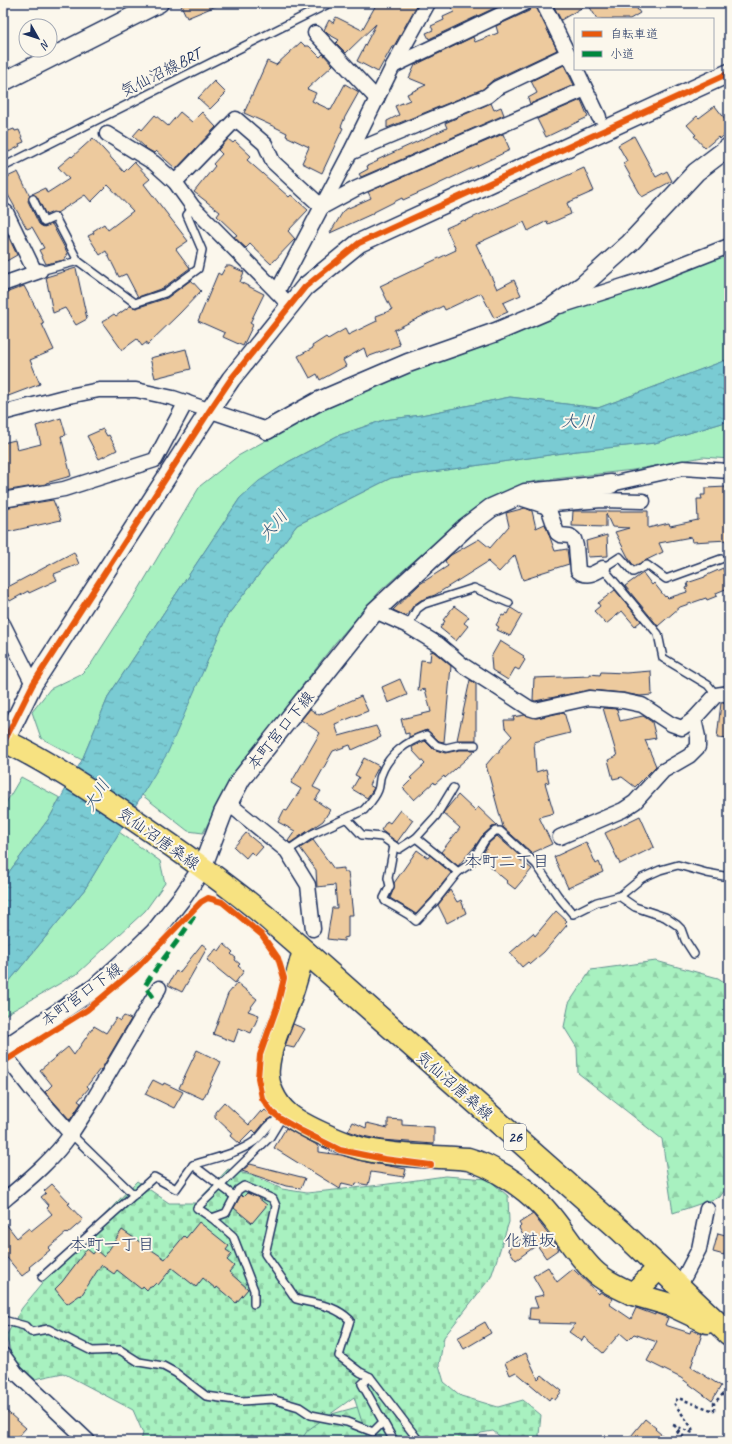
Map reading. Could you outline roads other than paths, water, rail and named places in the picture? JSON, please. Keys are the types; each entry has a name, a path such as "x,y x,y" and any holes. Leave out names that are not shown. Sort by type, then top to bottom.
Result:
{"main road":[{"name":"気仙沼唐桑線","path":"4,742 38,758 102,798 161,838 236,893 304,951 621,1231 725,1331"},
{"name":"気仙沼唐桑線","path":"304,951 291,995 272,1047 268,1069 270,1086 284,1116 305,1124 338,1140 367,1150 468,1159 486,1166 522,1189 540,1204 596,1274 613,1285 633,1294 671,1305 725,1331"},
{"path":"633,1294 659,1268"}],"street":[{"path":"3,82 159,3"},
{"path":"277,292 350,153 393,66 428,3"},
{"path":"393,66 525,3"},
{"path":"542,3 570,48 574,64"},
{"path":"315,33 377,99"},
{"path":"350,153 487,96 497,88 570,48"},
{"path":"576,70 599,117"},
{"path":"4,742 32,684 210,410 231,379 305,287 359,243 729,73"},
{"path":"322,207 356,188 585,90"},
{"path":"175,182 236,119 265,144 273,162 322,207"},
{"path":"107,134 154,163 175,182 193,207 290,306"},
{"path":"548,310 584,285 630,243 696,172 729,147"},
{"path":"3,284 37,271 6,212"},
{"path":"3,412 99,390 136,390 173,398 267,430 317,402 408,363 496,332 548,310 642,280 729,246"},
{"path":"3,500 64,489 155,460 186,402"},
{"path":"611,484 683,468 729,471"},
{"name":"本町宮口下線","path":"3,1050 94,988 155,932 184,895 202,868 223,814 241,779 375,611 466,527 491,508 526,493 611,484"},
{"path":"517,497 541,505 549,510 557,532 560,535 570,536 574,539 578,571 582,574 588,575 603,568"},
{"path":"541,505 573,501 643,501"},
{"path":"375,611 408,626 439,645 464,666 529,708 535,710 589,698 623,701 642,705 671,724 682,728 722,694"},
{"path":"3,624 32,684"},
{"path":"560,837 623,810 635,802 663,771 689,756 698,747 698,737 694,719"},
{"path":"228,803 287,851 308,885 313,929"},
{"path":"3,1201 31,1178 64,1144 92,1102 159,988"},
{"path":"3,1053 31,1090 71,1134"},
{"path":"679,1287 699,1249 707,1209"},
{"path":"3,1354 16,1373 88,1441"}],"lane":[{"name":"気仙沼線BRT","path":"3,167 330,3"},
{"path":"33,199 44,222 55,217 78,261 135,303 165,293 198,269 202,250 187,215 193,207"},
{"path":"37,271 78,261"},
{"path":"721,559 666,579 647,565 633,572 620,556 603,568 658,634 663,658 722,694"},
{"path":"408,626 417,610 424,604 474,588 509,603"},
{"path":"287,851 312,834 364,810 378,790 380,775 388,762 399,749 414,739 426,735 436,745 446,748 459,745 475,745"},
{"path":"347,819 362,835 382,837 399,849 416,838 436,816 453,788"},
{"path":"394,846 388,878 390,886 384,898 385,901 409,915 416,921 435,901 458,872 470,864 485,840 495,831 500,831 536,864 558,896 573,914 597,902 619,896 642,878 660,870 678,866 729,877"},
{"path":"416,838 458,872"},
{"path":"619,896 635,907 665,917 681,928 685,940 694,954"},
{"path":"42,1277 154,1177 176,1189 193,1165 236,1152 256,1140 273,1121 284,1116"},
{"path":"254,1304 254,1290 233,1236 212,1218 197,1208 270,1137 284,1116"},
{"path":"71,1134 134,1195"},
{"path":"193,1165 234,1196"},
{"path":"212,1218 226,1213 234,1196 238,1190 244,1186 273,1199 276,1206 264,1254 296,1299 325,1305 343,1314 350,1320 339,1356 360,1372 370,1377 419,1441"},
{"path":"3,1320 25,1326 31,1332 48,1329 92,1351 120,1350 139,1362 163,1366 176,1373 206,1396 242,1402 272,1399 299,1407 311,1415 347,1422 373,1432 383,1422"},
{"path":"370,1377 362,1384 394,1441"}],"water":[{"name":"大川","path":"729,359 729,421 655,443 577,451 391,478 297,525 227,616 168,752 85,889 3,989 3,880 50,817 82,760 109,695 240,498 259,481 288,462 337,436 384,420 421,415 510,397 598,408"}],"district":[{"name":"本町二丁目","path":"507,861"},
{"name":"化粧坂","path":"530,1240"},
{"name":"本町一丁目","path":"112,1244"}]}
